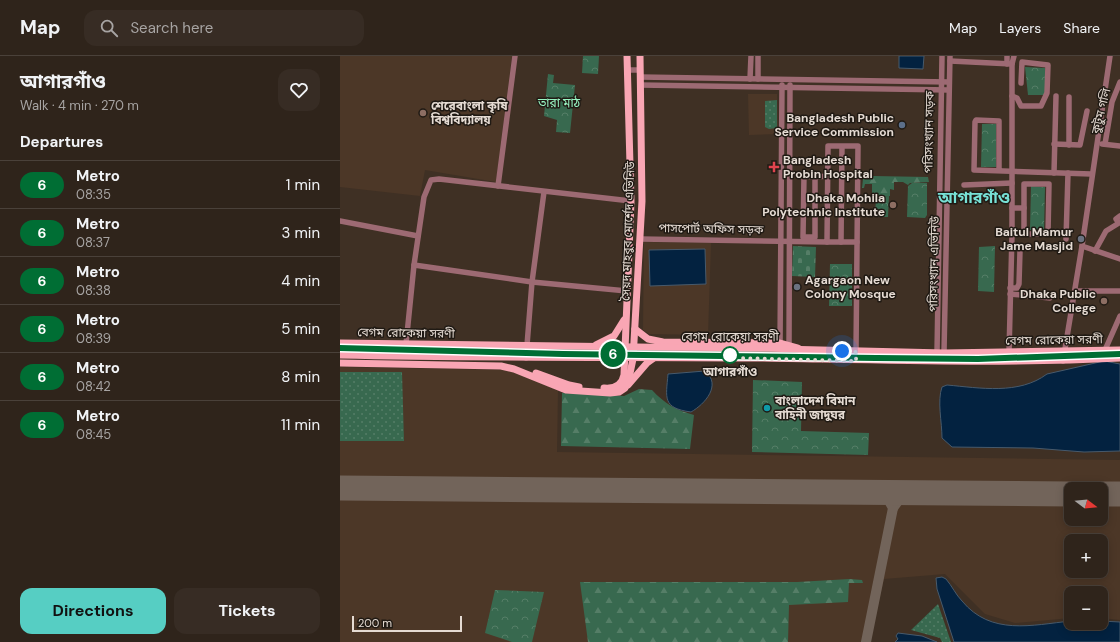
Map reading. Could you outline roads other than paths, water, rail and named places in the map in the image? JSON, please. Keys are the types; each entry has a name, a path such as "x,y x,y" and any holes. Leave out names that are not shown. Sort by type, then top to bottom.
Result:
{"main road":[{"name":"সৈয়দ মাহবুব মোর্শেদ এভিনিউ","path":"340,359 506,362 569,385 609,389 615,388 622,381 631,201 627,56"},
{"name":"সৈয়দ মাহবুব মোর্শেদ এভিনিউ","path":"625,388 633,359 642,201 643,85 640,56"},
{"path":"631,201 642,201"},
{"path":"592,347 614,336 625,318"},
{"path":"635,328 648,339 663,342 780,346"},
{"name":"বেগম রোকেয়া সরণী","path":"340,343 623,348 789,346 801,349 856,352 940,353 1120,350"},
{"path":"405,356 406,344"},
{"path":"856,352 856,361"},
{"path":"940,353 940,362"},
{"name":"বেগম রোকেয়া সরণী","path":"340,355 940,362 1063,361 1120,358"},
{"path":"340,363 501,366 572,391 610,394 620,392 625,388 647,363 654,358"}],"street":[{"path":"498,186 515,56"},
{"path":"750,56 750,79"},
{"path":"758,56 758,79"},
{"name":"পরিসংখ্যান সড়ক","path":"940,353 942,56"},
{"path":"1007,56 1010,64 1012,96 1012,208 1009,353"},
{"path":"1010,64 1014,56"},
{"path":"1063,361 1082,246 1110,56"},
{"path":"950,58 1010,64"},
{"name":"পরিসংখ্যান এভিনিউ","path":"940,353 950,58"},
{"path":"1012,96 1017,98 1021,106 1040,106 1047,93 1048,65 1022,62 1021,83"},
{"path":"627,70 642,74 750,79 949,82"},
{"path":"780,346 782,79"},
{"path":"789,346 790,79"},
{"name":"কুটুম গলি","path":"1105,144 1112,102 1120,82"},
{"path":"643,85 949,90"},
{"path":"1054,173 1056,96"},
{"path":"1068,97 1069,144"},
{"path":"1054,144 1080,145 1087,111"},
{"path":"999,170 999,121 976,120 974,170 1092,174"},
{"path":"1097,144 1120,146"},
{"path":"827,242 828,146 858,146 856,352"},
{"path":"841,242 842,146"},
{"path":"782,155 790,155"},
{"path":"1066,239 1068,173"},
{"path":"815,177 815,237 803,237 804,176 828,176"},
{"path":"406,344 414,265 425,192 431,180 439,179 631,201"},
{"path":"964,185 1012,183"},
{"path":"1024,184 1049,184 1048,234 1024,234 1024,208 1024,184"},
{"path":"526,358 532,282 544,192"},
{"path":"1012,208 1024,208"},
{"path":"1096,251 1106,230 1119,223 1116,219 1120,216"},
{"path":"340,221 418,238"},
{"path":"340,224 418,238"},
{"name":"পাসপোর্ট অফিস সড়ক","path":"640,239 857,242"},
{"path":"1082,246 1120,259"},
{"path":"1010,291 1016,289 1019,284 1020,251"},
{"path":"414,265 532,282 627,291"},
{"path":"1010,291 1050,298"},
{"path":"1075,291 1120,291"},
{"path":"1105,350 1120,316"}],"water":[{"path":"899,56 924,56 923,69 899,68"},
{"path":"705,249 706,284 650,286 649,250"},
{"path":"1104,361 1120,364 1120,451 1084,452 1033,448 952,447 942,438 940,399 942,387 947,385 1012,388 1036,381 1047,374"},
{"path":"705,371 710,376 712,388 710,394 696,409 691,412 675,408 670,405 667,396 668,374"},
{"path":"942,577 946,579 960,599 973,612 999,624 1027,626 1064,622 1064,630 1108,630 1108,621 1120,622 1120,642 954,642 937,589 936,578"},
{"path":"898,633 922,636 937,642 895,642 898,639 896,636"}],"railway":[{"path":"340,345 557,350 772,352 850,356 1097,355 1120,353"}],"metro line":[{"name":"6","path":"340,348 448,349 563,354 978,359 1120,354"}],"place":[{"name":"শেরেবাংলা কৃষি বিশ্ববিদ্যালয়","path":"423,113"},
{"name":"Bangladesh Public Service Commission","path":"902,125"},
{"name":"Bangladesh Probin Hospital","path":"774,167"},
{"name":"Dhaka Mohila Polytechnic Institute","path":"893,205"},
{"name":"Baitul Mamur Jame Masjid","path":"1081,239"},
{"name":"Agargaon New Colony Mosque","path":"797,287"},
{"name":"Dhaka Public College","path":"1104,301"},
{"name":"আগারগাঁও","path":"730,355"},
{"name":"বাংলাদেশ বিমান বাহিনী জাদুঘর","path":"767,408"}],"district":[{"name":"আগারগাঁও","path":"974,197"}],"park label":[{"name":"তারা মাঠ","path":"559,103"}]}
